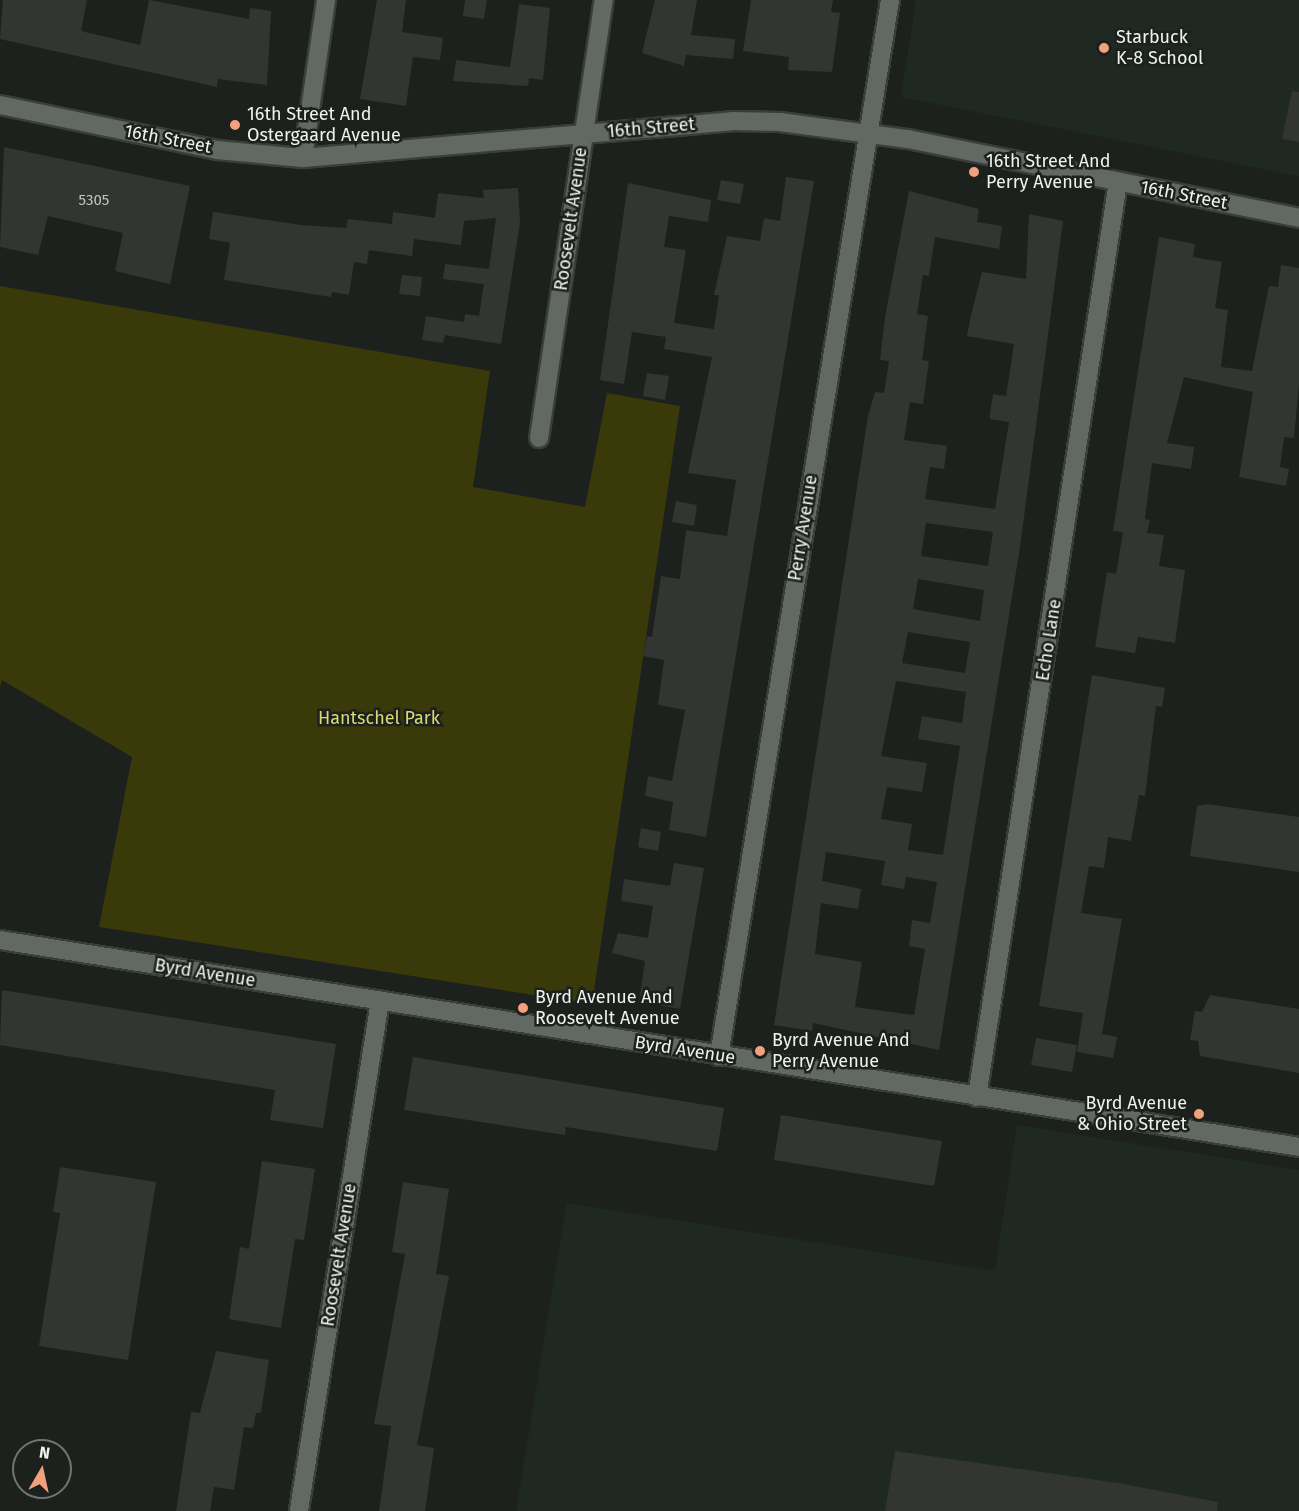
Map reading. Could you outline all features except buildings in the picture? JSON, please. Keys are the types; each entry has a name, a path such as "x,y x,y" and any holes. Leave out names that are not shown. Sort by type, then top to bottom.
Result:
{"street":[{"path":"303,158 326,0"},
{"name":"Roosevelt Avenue","path":"539,438 604,0"},
{"name":"Perry Avenue","path":"719,1056 840,290 871,133 890,0"},
{"name":"16th Street","path":"0,105 218,150 303,158 732,121 871,133 1299,218"},
{"name":"Echo Lane","path":"977,1097 1118,182"},
{"name":"Byrd Avenue","path":"0,939 719,1056 1299,1147"},
{"name":"Roosevelt Avenue","path":"299,1510 380,1001"}],"shaded area":[{"name":"Starbuck K-8 School","path":"916,0 1299,0 1299,176 901,97"},
{"path":"1017,1125 1299,1170 1299,1511 516,1511 567,1203 995,1271"}],"green space":[{"name":"Hantschel Park","path":"0,286 490,371 473,487 585,507 607,393 680,406 592,1004 99,927 132,757 2,680 0,687"}],"place":[{"name":"Starbuck K-8 School","path":"1104,48"},
{"name":"16th Street And Ostergaard Avenue","path":"235,125"},
{"name":"16th Street And Perry Avenue","path":"974,172"},
{"name":"Byrd Avenue And Roosevelt Avenue","path":"523,1008"},
{"name":"Byrd Avenue And Perry Avenue","path":"760,1051"},
{"name":"Byrd Avenue & Ohio Street","path":"1199,1114"}]}
